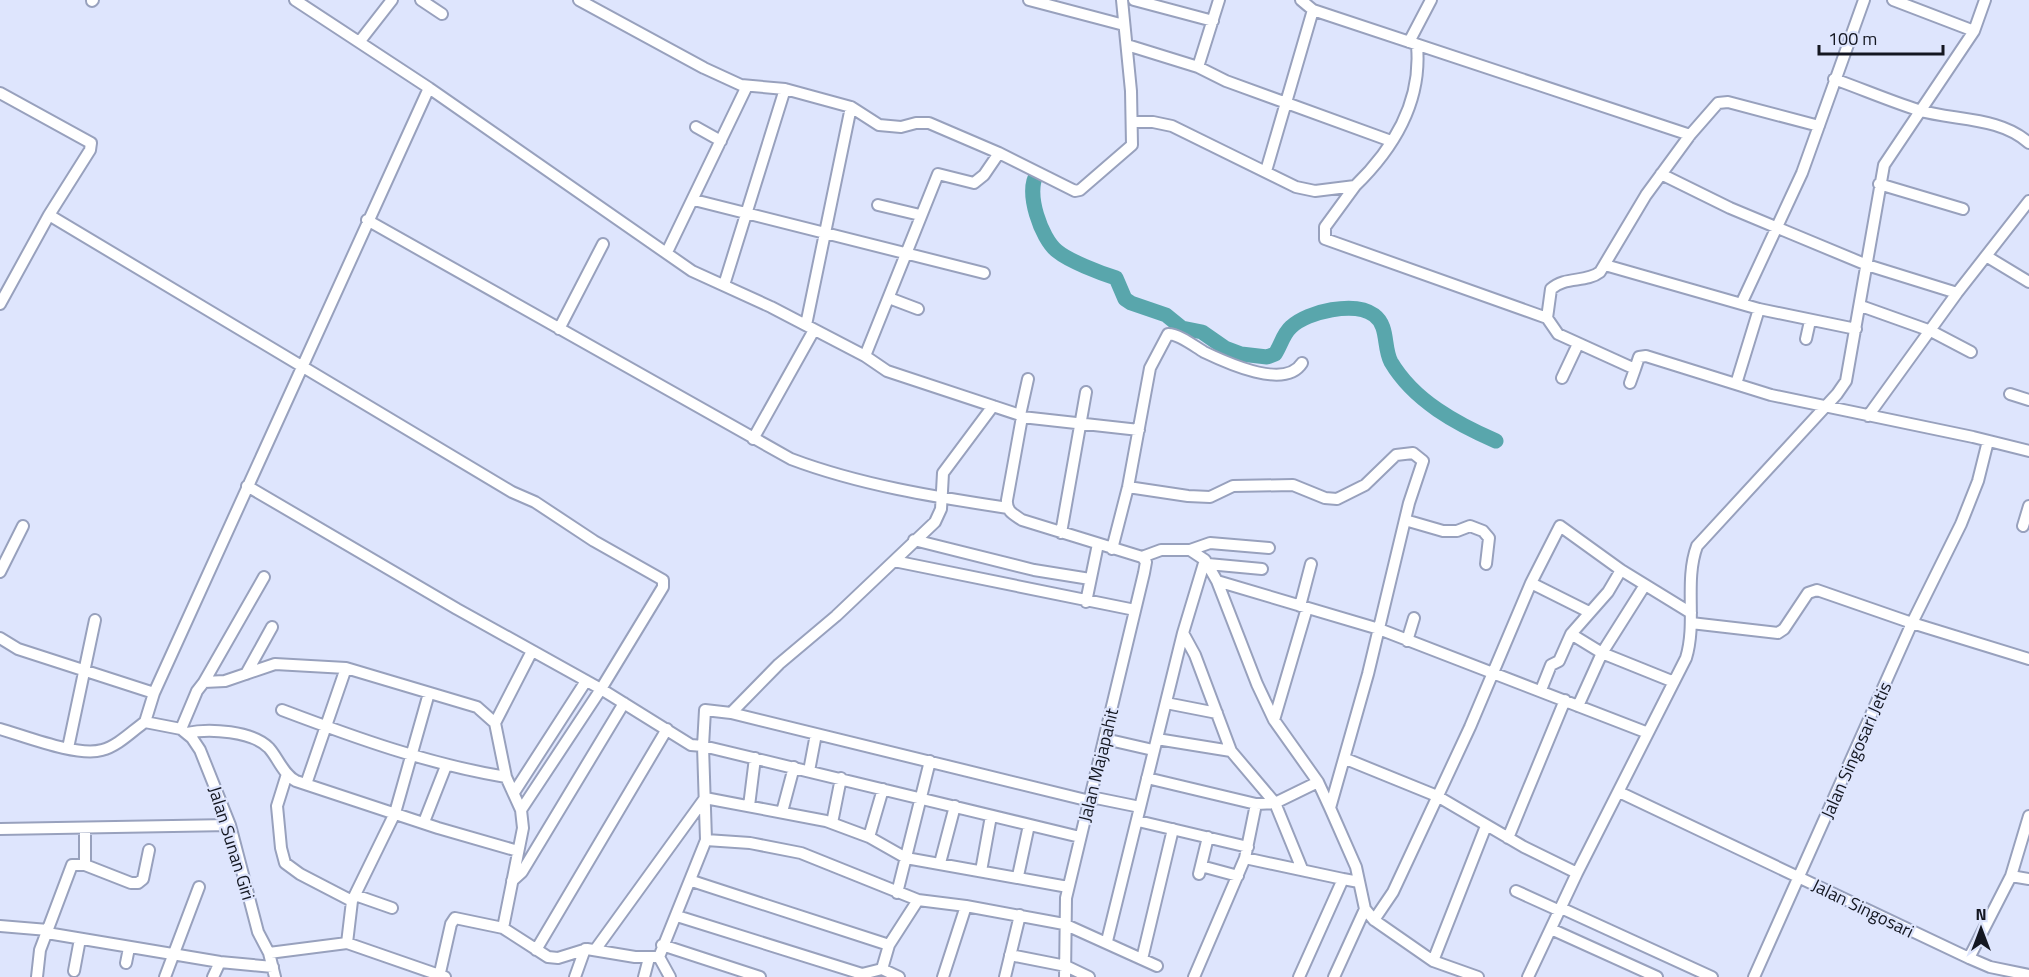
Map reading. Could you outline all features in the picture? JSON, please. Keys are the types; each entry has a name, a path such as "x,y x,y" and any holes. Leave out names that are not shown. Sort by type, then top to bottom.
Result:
{"street":[{"path":"295,0 429,88 692,271 810,327 894,374 1021,416 1139,430"},
{"path":"360,41 392,0"},
{"path":"421,0 442,14"},
{"path":"579,0 704,68 747,86 785,89 850,107 879,125 901,127 916,123 929,123 999,153 1075,191 1086,187 1132,145 1133,122 1122,0"},
{"path":"1029,0 1124,25"},
{"path":"1066,11 1069,0"},
{"path":"1134,0 1212,21"},
{"path":"1198,67 1219,0"},
{"path":"1301,0 1313,10 1690,135"},
{"path":"1431,0 1413,44 1418,68 1412,107 1391,141 1325,227 1325,238 1547,318"},
{"path":"1742,302 1777,228 1819,126 1864,0"},
{"path":"1893,0 1974,31"},
{"path":"1528,977 1577,873 1674,682 1691,640 1694,559 1697,546 1752,488 1846,381 1861,306 1879,184 1887,159 1918,110 1974,31 1984,0"},
{"path":"1266,171 1313,10"},
{"path":"1126,45 1198,67 1226,81 1391,141"},
{"path":"1834,79 1918,110 1992,125 2028,139"},
{"path":"667,252 747,86"},
{"path":"0,729 68,748 102,750 145,722 154,693 300,366 429,88"},
{"path":"724,285 748,214 785,89"},
{"path":"0,93 91,143 90,150 49,215 0,304"},
{"path":"1635,369 1558,334 1547,318 1547,299 1554,286 1577,278 1594,277 1605,265 1615,242 1661,174 1690,135 1722,102 1819,126"},
{"path":"753,439 810,327 825,234 850,107"},
{"path":"1133,122 1153,122 1172,126 1305,190 1355,186"},
{"path":"696,127 721,141"},
{"path":"865,356 938,174 974,183 984,175 999,153"},
{"path":"1661,174 1777,228 1867,265 1957,293"},
{"path":"1879,184 1963,209"},
{"path":"694,200 984,273"},
{"path":"1868,416 1957,293 2029,201"},
{"path":"878,206 920,215"},
{"path":"49,215 663,580 663,587 601,689 522,810"},
{"path":"367,220 753,439 791,459 826,472 942,498 1008,507 1022,520 1142,557 1161,550 1190,550 1221,542 1269,548"},
{"path":"559,328 603,244"},
{"path":"1986,256 2029,282"},
{"path":"1605,265 1742,302 1760,309 1856,329"},
{"path":"889,298 918,309"},
{"path":"1861,306 1930,331 1971,352"},
{"path":"1736,384 1760,309"},
{"path":"1806,339 1810,321"},
{"path":"1112,549 1128,487 1150,368 1168,334 1223,361 1257,372 1290,375 1297,371 1302,363"},
{"path":"1562,378 1578,345"},
{"path":"1630,383 1639,357 1644,355 1736,384 1824,408 1988,441 2029,452"},
{"path":"1008,507 1028,379"},
{"path":"1061,533 1086,392"},
{"path":"2010,394 2029,400"},
{"path":"731,713 779,664 935,522 941,509 942,474 993,406"},
{"name":"Jalan Singosari Jetis","path":"1800,877 1912,623 1947,558 1978,481 1988,441"},
{"path":"1128,487 1210,497 1233,486 1293,485 1325,498 1336,499 1365,485 1396,455 1413,453 1423,461 1405,520 1346,759 1330,808"},
{"path":"247,486 601,689 691,745 841,778 1080,837"},
{"path":"2023,526 2029,507"},
{"path":"1405,520 1443,531 1456,531 1470,526 1483,531 1489,538 1486,564"},
{"path":"0,572 23,526"},
{"path":"1374,920 1393,892 1495,672 1531,583 1560,527 1563,526 1621,570 1691,618 1778,633 1784,630 1808,593 1817,590 1912,623 2029,659"},
{"path":"914,540 1034,570 1090,579"},
{"path":"1086,602 1098,544"},
{"path":"1190,550 1207,562 1274,720 1318,782 1356,867 1365,909 1374,920 1433,961 1455,973 1475,976"},
{"name":"Jalan Majapahit","path":"1065,972 1068,887 1106,739 1146,562 1142,557"},
{"path":"894,561 1086,602 1135,610"},
{"path":"1207,562 1262,569"},
{"path":"1107,941 1183,633 1207,562"},
{"path":"1274,720 1304,607 1311,564"},
{"path":"1540,690 1551,665 1559,661 1571,634 1608,592 1621,570"},
{"path":"184,731 197,691 264,576"},
{"path":"1217,581 1379,629 1648,733"},
{"path":"1531,583 1589,612"},
{"path":"1578,706 1602,653 1645,585"},
{"path":"1407,641 1413,618"},
{"path":"68,748 86,672 95,620"},
{"path":"246,674 272,627"},
{"path":"1183,633 1195,655 1231,751 1275,803 1302,869"},
{"path":"1571,634 1602,653 1674,682"},
{"path":"0,638 18,649 154,693"},
{"path":"495,723 532,651"},
{"path":"204,682 225,681 275,664 346,668 477,707 495,723 506,777 515,791 522,810 523,828 503,928"},
{"path":"306,784 346,668"},
{"path":"515,791 586,681"},
{"path":"347,943 353,898 395,813 429,693"},
{"path":"1508,838 1565,700"},
{"path":"512,881 522,872 624,703"},
{"path":"1166,703 1217,713"},
{"path":"282,710 412,756 446,766 506,777"},
{"path":"644,977 677,916 706,840 703,746 705,710 731,713 1091,799 1140,807"},
{"path":"145,722 184,731 217,730 258,740 267,746 287,774 306,784 518,851"},
{"path":"536,950 667,729"},
{"name":"Jalan Sunan Giri","path":"184,731 200,750 230,825 258,932 269,953 274,972"},
{"path":"809,771 816,734"},
{"path":"1106,739 1231,751"},
{"path":"749,806 755,758"},
{"path":"1346,759 1437,796 1486,826 1577,873"},
{"path":"897,893 930,761"},
{"path":"424,822 446,766"},
{"path":"782,812 794,767"},
{"path":"287,774 277,806 281,848 285,863 300,874 353,898 392,908"},
{"path":"832,823 841,778"},
{"path":"1147,778 1256,804 1275,803 1318,782"},
{"path":"869,837 884,789"},
{"path":"1619,792 1800,877"},
{"path":"705,798 832,823 869,837 906,858 940,862 1068,887"},
{"path":"575,977 590,950 705,798"},
{"path":"1194,977 1238,876 1246,852 1256,804"},
{"path":"940,862 955,806"},
{"path":"981,871 992,816"},
{"path":"1969,958 2011,876 2029,816"},
{"path":"1138,821 1208,837 1246,852 1302,869 1359,882"},
{"path":"0,829 230,825"},
{"path":"1018,876 1029,825"},
{"path":"1433,961 1486,826"},
{"path":"85,828 85,865"},
{"path":"1142,959 1173,829"},
{"path":"1208,837 1200,870 1238,876"},
{"path":"706,840 750,843 801,853 918,900 966,906 1065,924 1107,941 1157,966"},
{"path":"37,977 38,957 72,865 85,865 131,883 138,883 143,879 149,850"},
{"path":"2011,876 2029,879"},
{"name":"Jalan Singosari","path":"1754,977 1800,877 1969,958 2007,974 2029,975"},
{"path":"1299,977 1343,879"},
{"path":"692,881 889,945"},
{"path":"165,977 199,887"},
{"path":"1516,891 1712,977"},
{"path":"882,969 889,945 918,900"},
{"path":"943,977 966,906"},
{"path":"1334,977 1365,909"},
{"path":"1005,977 1020,915"},
{"path":"677,916 858,974 882,969 899,977"},
{"path":"269,953 347,943 441,976 451,924 455,918 503,928 536,950 554,958 590,950 654,958 670,977"},
{"path":"0,927 47,931 129,948 274,972"},
{"path":"1551,929 1657,977"},
{"path":"74,971 80,939"},
{"path":"662,945 760,977"},
{"path":"126,963 129,948"},
{"path":"1010,956 1089,977"},
{"path":"213,977 220,962"}],"waterway":[{"path":"1037,174 1034,182 1034,203 1040,226 1051,245 1069,259 1116,278 1125,299 1131,303 1166,315 1182,328 1202,332 1225,348 1241,354 1267,357 1275,354 1291,327 1308,316 1344,308 1366,311 1374,315 1382,325 1391,362 1412,388 1424,400 1452,419 1496,441"}]}
